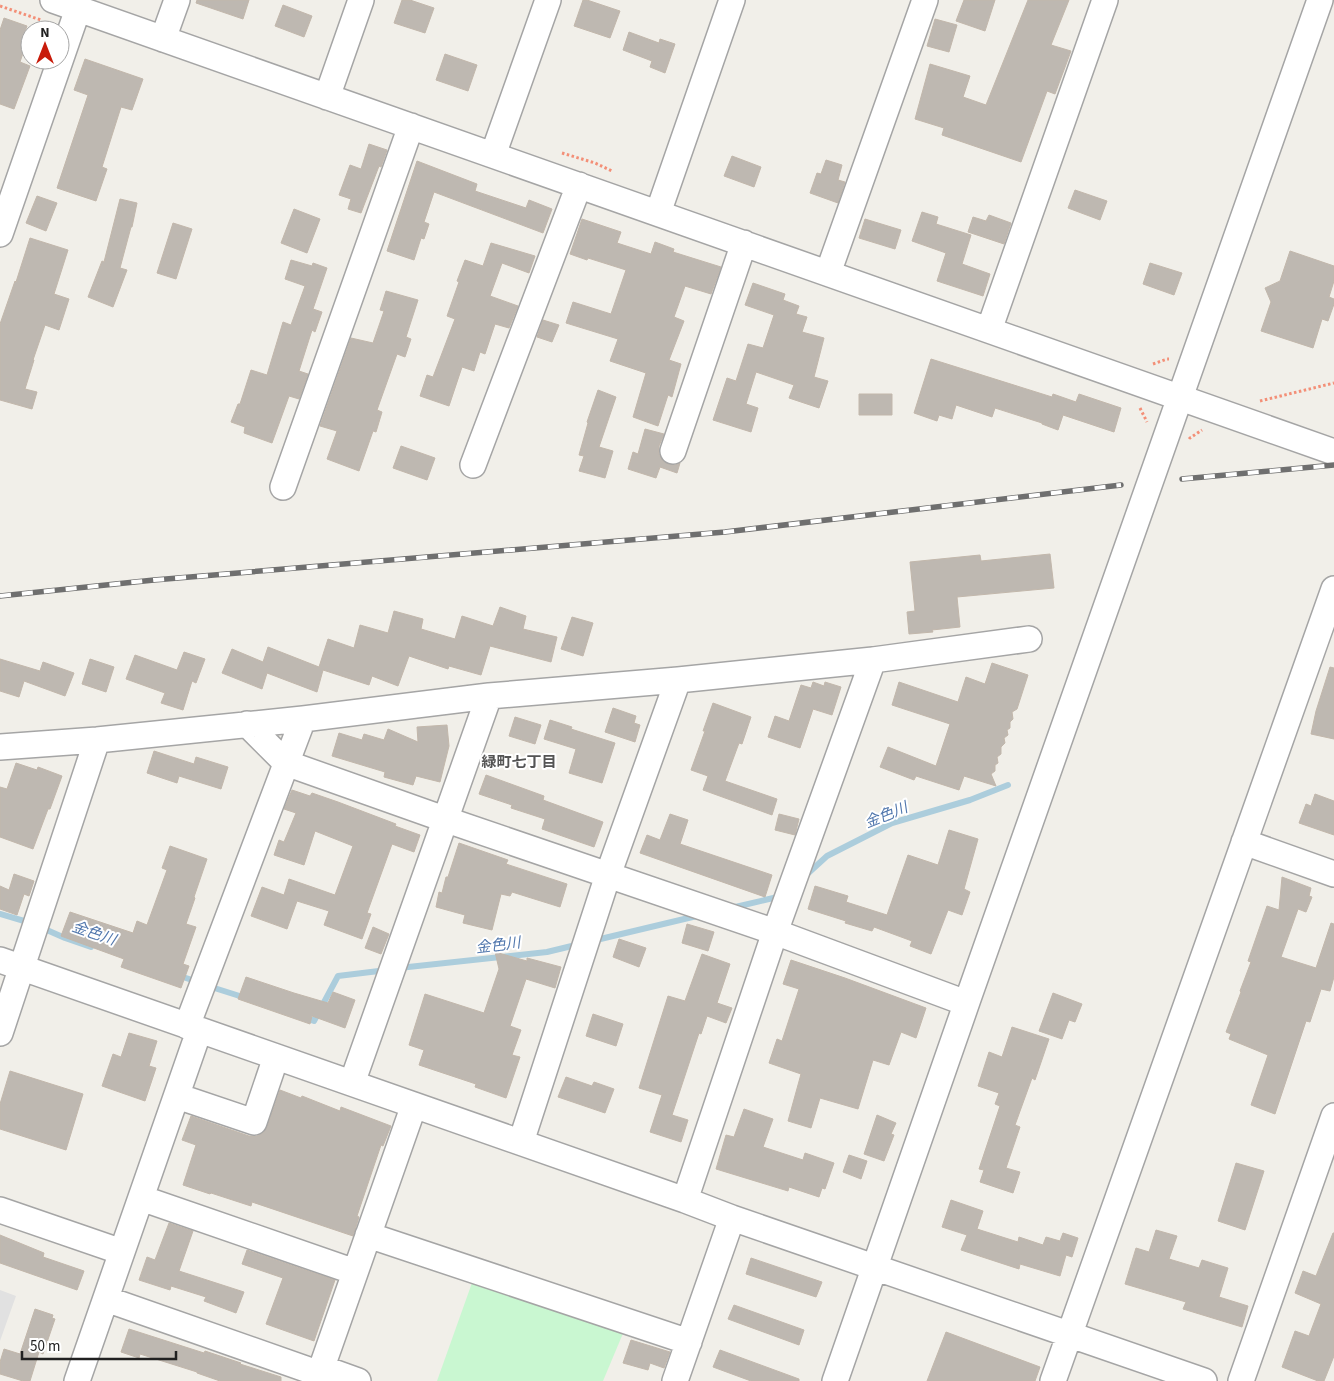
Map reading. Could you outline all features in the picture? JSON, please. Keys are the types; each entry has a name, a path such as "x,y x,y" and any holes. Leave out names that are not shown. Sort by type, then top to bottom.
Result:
{"street":[{"path":"52,0 1179,397 1257,412 1334,452"},
{"path":"163,39 177,0"},
{"path":"327,97 361,0"},
{"path":"493,155 548,0"},
{"path":"658,213 732,0"},
{"path":"828,273 925,0"},
{"path":"989,330 1105,0"},
{"path":"835,1381 966,1003 1320,0"},
{"path":"0,234 78,9"},
{"path":"283,487 411,126"},
{"path":"473,465 579,185"},
{"path":"673,451 744,243"},
{"path":"1053,1381 1334,589"},
{"path":"0,747 97,740 302,719 489,696 678,680 873,660 1029,639"},
{"path":"685,1200 775,932 873,660"},
{"path":"521,1142 608,875 678,680"},
{"path":"352,1083 489,696"},
{"path":"77,1381 176,1096 193,1028 302,719"},
{"path":"247,724 286,763 775,932 966,1003"},
{"path":"0,1033 11,964 97,740"},
{"path":"1244,842 1334,874"},
{"path":"11,964 875,1268 1204,1381"},
{"path":"176,1096 254,1122 276,1057"},
{"path":"320,1375 414,1105"},
{"path":"1241,1381 1334,1116"},
{"path":"141,1198 355,1272"},
{"path":"0,1210 122,1252"},
{"path":"675,1381 732,1218"},
{"path":"368,1236 689,1342"},
{"path":"106,1299 320,1375 358,1381"}],"path":[{"path":"1257,412 1334,383"}],"green space":[{"path":"473,1280 624,1331 603,1381 437,1381"}],"shaded area":[{"path":"0,1290 16,1296 0,1341"}],"building":[{"path":"197,0 249,0 243,19 196,3"},
{"path":"402,0 410,0 434,8 425,33 394,23"},
{"path":"583,0 620,11 610,38 574,26"},
{"path":"964,0 995,0 985,31 956,21"},
{"path":"1028,0 1069,0 1051,45 1071,51 1055,94 1047,91 1021,162 942,135 944,128 915,119 930,64 970,76 963,97 986,105"},
{"path":"283,5 312,16 304,37 275,26"},
{"path":"4,18 20,24 20,70 29,70 14,109 0,104 0,30"},
{"path":"935,19 957,25 949,52 927,46"},
{"path":"629,32 659,43 660,39 675,44 665,73 650,67 652,61 623,50"},
{"path":"445,54 477,65 468,91 436,80"},
{"path":"85,59 143,79 132,110 121,107 102,167 107,169 96,201 57,188 88,95 74,90"},
{"path":"369,144 387,150 361,213 348,209 351,199 339,195 350,165 361,169"},
{"path":"732,156 761,167 754,187 724,176"},
{"path":"826,160 842,165 838,180 845,182 838,203 810,193 817,173 821,174"},
{"path":"417,161 477,184 475,191 526,208 529,200 552,209 543,233 434,192 424,222 429,224 424,239 421,238 414,260 387,251"},
{"path":"1075,190 1107,201 1100,220 1068,208"},
{"path":"37,196 57,203 46,231 26,223"},
{"path":"120,199 137,203 120,268 127,270 113,307 88,297 102,261 104,262"},
{"path":"294,209 320,219 307,253 281,243"},
{"path":"922,212 938,217 936,224 971,235 962,264 990,274 983,296 937,281 946,253 912,241"},
{"path":"989,215 1011,223 1004,244 968,232 973,217 986,221"},
{"path":"582,219 621,232 617,243 651,254 655,242 674,249 673,252 721,267 711,294 685,286 674,317 684,321 669,360 681,364 672,397 668,395 658,426 633,417 646,373 610,361 618,339 566,323 573,302 611,314 626,270 570,254"},
{"path":"865,219 901,230 895,249 859,238"},
{"path":"173,223 192,229 176,279 157,273"},
{"path":"30,238 68,250 54,294 69,299 59,330 45,325 33,360 25,389 37,392 32,409 0,400 0,324"},
{"path":"491,243 535,256 529,273 502,263 490,296 518,306 509,328 495,324 485,354 480,352 474,371 462,367 449,406 420,396 427,375 433,377 455,319 447,316 465,260 483,266"},
{"path":"1290,251 1334,266 1334,281 1329,297 1334,299 1334,304 1328,321 1322,319 1313,348 1261,331 1271,302 1265,288 1280,281"},
{"path":"291,260 312,266 313,263 327,268 313,309 322,312 315,332 312,330 299,371 308,374 299,399 289,396 272,443 244,433 245,427 231,422 238,404 240,404 251,370 267,375 283,322 291,325 305,286 285,279"},
{"path":"1150,263 1182,273 1174,295 1143,284"},
{"path":"753,283 785,294 783,300 799,306 796,314 807,317 802,332 824,338 814,377 828,381 819,408 789,398 794,385 756,372 746,404 758,408 751,432 713,420 727,378 736,381 748,344 763,348 774,315 745,305"},
{"path":"386,291 418,300 406,337 411,339 405,357 397,354 377,410 382,412 376,432 373,431 359,471 327,459 337,431 320,426 351,338 373,343 384,311 380,310"},
{"path":"543,320 559,325 552,342 537,337"},
{"path":"931,359 1052,397 1053,394 1076,402 1079,394 1121,408 1114,432 1063,415 1058,430 995,408 992,417 956,405 952,419 939,415 937,421 914,413"},
{"path":"598,390 616,397 599,447 613,451 605,478 579,471 584,456 579,455 587,422"},
{"path":"859,394 892,394 892,415 859,415"},
{"path":"645,429 664,434 659,446 659,454 663,461 668,464 675,465 680,463 677,473 660,467 656,478 628,469 633,452 638,454"},
{"path":"401,446 435,458 427,480 393,468"},
{"path":"1050,554 1054,588 957,597 960,627 909,634 907,612 915,611 910,562 980,555 981,561"},
{"path":"500,607 526,616 523,629 557,637 551,662 490,646 481,675 449,666 448,669 409,656 398,686 372,676 369,685 323,670 317,692 267,673 262,689 222,673 232,649 263,662 268,647 319,667 328,639 354,648 360,625 388,633 394,611 423,619 421,629 455,639 462,616 493,626"},
{"path":"572,617 593,623 583,656 561,649"},
{"path":"184,652 205,659 196,683 192,681 183,710 161,703 165,693 126,679 135,655 177,670"},
{"path":"0,659 40,671 43,662 74,673 65,696 24,681 19,697 0,691"},
{"path":"90,659 114,667 106,692 82,684"},
{"path":"992,663 1028,675 1017,709 1012,712 1013,719 1010,722 1010,728 1007,730 1008,735 1004,738 1005,743 1001,747 1001,754 997,757 998,763 995,765 995,771 991,774 996,786 964,776 959,790 916,776 914,780 880,767 888,747 936,766 950,724 892,705 899,682 958,702 966,677 985,684"},
{"path":"1330,667 1334,668 1334,739 1311,734"},
{"path":"813,682 824,686 825,682 841,687 832,715 813,709 800,748 768,737 775,716 789,721 801,685 811,688"},
{"path":"713,703 751,717 742,744 739,743 725,781 777,799 772,815 703,790 708,776 691,770"},
{"path":"613,708 636,716 634,723 640,725 635,742 605,732"},
{"path":"515,717 541,725 535,744 509,736"},
{"path":"550,720 615,743 602,783 569,773 576,749 544,739"},
{"path":"447,725 449,746 440,782 416,776 413,785 384,777 385,772 332,756 339,733 362,740 364,734 384,740 388,729 418,742 417,727"},
{"path":"154,751 194,764 196,757 228,767 221,789 179,776 177,783 147,773"},
{"path":"16,763 37,770 38,767 62,776 33,849 0,837 0,787 7,789"},
{"path":"486,775 544,796 543,800 603,822 594,847 542,829 545,819 511,808 512,805 479,794"},
{"path":"292,790 310,796 312,793 338,802 420,835 414,852 392,844 367,913 371,914 362,939 324,925 329,911 297,901 287,929 251,916 262,887 284,895 289,879 335,895 353,846 315,831 304,865 274,855 279,840 284,842 296,813 284,809"},
{"path":"1315,794 1334,801 1334,835 1299,823 1306,804 1311,806"},
{"path":"670,814 688,820 680,844 772,875 765,897 640,853 647,835 660,840"},
{"path":"779,814 799,819 795,835 775,830"},
{"path":"949,830 978,839 964,889 970,892 962,915 948,910 931,954 910,946 912,941 874,927 872,931 808,909 815,886 848,896 846,902 887,915 908,855 938,865"},
{"path":"459,843 508,860 506,864 567,884 560,907 512,892 510,896 501,894 492,930 463,923 465,915 436,907 439,892 442,893"},
{"path":"170,846 207,859 186,924 196,927 183,964 189,966 181,988 121,967 124,959 61,936 70,912 133,933 137,921 147,925 167,870 162,868"},
{"path":"14,874 34,881 29,896 24,894 17,915 0,909 0,886 9,890"},
{"path":"1282,877 1311,888 1309,896 1312,897 1306,912 1298,909 1281,957 1316,968 1331,923 1334,924 1334,977 1330,991 1321,989 1310,1022 1306,1021 1275,1114 1251,1105 1268,1055 1229,1039 1231,1034 1226,1032 1251,962 1248,961 1267,906 1279,910"},
{"path":"687,924 714,932 708,951 682,943"},
{"path":"373,927 389,934 381,954 365,948"},
{"path":"619,939 646,948 639,967 613,957"},
{"path":"495,952 527,961 527,958 561,967 555,988 526,979 510,1026 521,1030 512,1055 520,1057 506,1098 475,1087 476,1084 419,1065 424,1050 409,1045 425,994 484,1013 499,969"},
{"path":"702,954 730,964 717,1003 732,1008 726,1023 707,1016 701,1034 699,1033 672,1115 688,1120 681,1142 650,1132 662,1095 639,1088 668,996 685,1001"},
{"path":"791,960 926,1008 916,1038 901,1032 889,1065 873,1060 858,1109 820,1098 811,1128 788,1121 801,1074 769,1063 777,1039 782,1041 799,989 783,984"},
{"path":"246,977 328,1003 333,992 355,1000 345,1028 312,1016 310,1024 238,999"},
{"path":"1053,993 1082,1004 1075,1022 1069,1020 1062,1039 1039,1031"},
{"path":"593,1014 623,1024 616,1046 586,1036"},
{"path":"1012,1027 1049,1039 1035,1080 1032,1078 1015,1125 1020,1127 1006,1168 1020,1172 1013,1193 980,1182 984,1170 979,1169 1000,1106 995,1104 999,1093 978,1086 989,1052 1002,1057"},
{"path":"129,1033 157,1041 149,1066 156,1068 145,1101 102,1086 113,1054 121,1057"},
{"path":"10,1071 83,1094 66,1150 0,1129 0,1104"},
{"path":"566,1077 592,1086 594,1082 614,1089 605,1113 558,1097"},
{"path":"280,1090 301,1098 302,1096 340,1111 341,1107 391,1126 383,1146 381,1145 357,1216 359,1217 353,1236 252,1202 251,1206 183,1185 196,1145 182,1140 191,1116 249,1136 257,1136 263,1133 267,1127"},
{"path":"744,1109 773,1119 763,1147 803,1160 805,1153 834,1163 825,1189 822,1188 819,1197 789,1187 788,1191 716,1169 726,1135 734,1137"},
{"path":"877,1115 896,1123 891,1134 894,1135 884,1161 864,1154"},
{"path":"849,1155 867,1161 861,1179 843,1172"},
{"path":"1236,1163 1264,1171 1245,1230 1218,1221"},
{"path":"951,1200 983,1211 977,1229 1018,1242 1019,1237 1043,1245 1046,1237 1060,1241 1063,1233 1078,1238 1072,1257 1066,1255 1060,1276 1020,1264 1019,1269 961,1250 967,1235 942,1227"},
{"path":"169,1223 193,1231 179,1271 244,1292 236,1313 204,1301 206,1297 171,1286 170,1290 139,1280 147,1257 155,1260"},
{"path":"1156,1230 1177,1236 1169,1259 1199,1268 1202,1260 1228,1268 1219,1297 1248,1306 1242,1327 1183,1309 1186,1302 1125,1284 1136,1248 1149,1252"},
{"path":"1333,1233 1334,1356 1324,1381 1318,1381 1282,1367 1295,1331 1309,1336 1321,1304 1295,1293 1303,1271 1316,1276"},
{"path":"0,1235 44,1253 43,1257 84,1271 77,1290 0,1263"},
{"path":"247,1250 335,1280 314,1341 266,1324 283,1278 242,1264"},
{"path":"751,1258 822,1282 816,1297 746,1274"},
{"path":"734,1305 804,1330 799,1345 728,1319"},
{"path":"35,1309 53,1315 52,1318 55,1319 43,1354 39,1352 30,1381 23,1381 0,1374 0,1362 4,1349 20,1354"},
{"path":"129,1329 241,1363 281,1377 281,1381 220,1381 140,1354 139,1358 121,1352"},
{"path":"946,1332 1040,1367 1035,1381 927,1381"},
{"path":"631,1340 670,1352 664,1368 650,1363 648,1370 623,1363"},
{"path":"720,1350 799,1379 799,1381 751,1381 713,1367"}],"waterway":[{"name":"金色川","path":"804,877 827,856 892,823 970,800 1008,785"},
{"name":"金色川","path":"731,908 782,896"},
{"name":"金色川","path":"0,914 31,923"},
{"name":"金色川","path":"592,941 701,915"},
{"name":"金色川","path":"40,927 91,947"},
{"name":"金色川","path":"399,968 547,952 580,944"},
{"name":"金色川","path":"305,1018 314,1021 338,976 387,970"},
{"name":"金色川","path":"177,975 198,982"},
{"name":"金色川","path":"208,986 246,998"}],"railway":[{"path":"1182,479 1334,465"},
{"path":"0,596 154,580 725,532 1121,485"}],"district":[{"name":"緑町七丁目","path":"519,762"}]}
